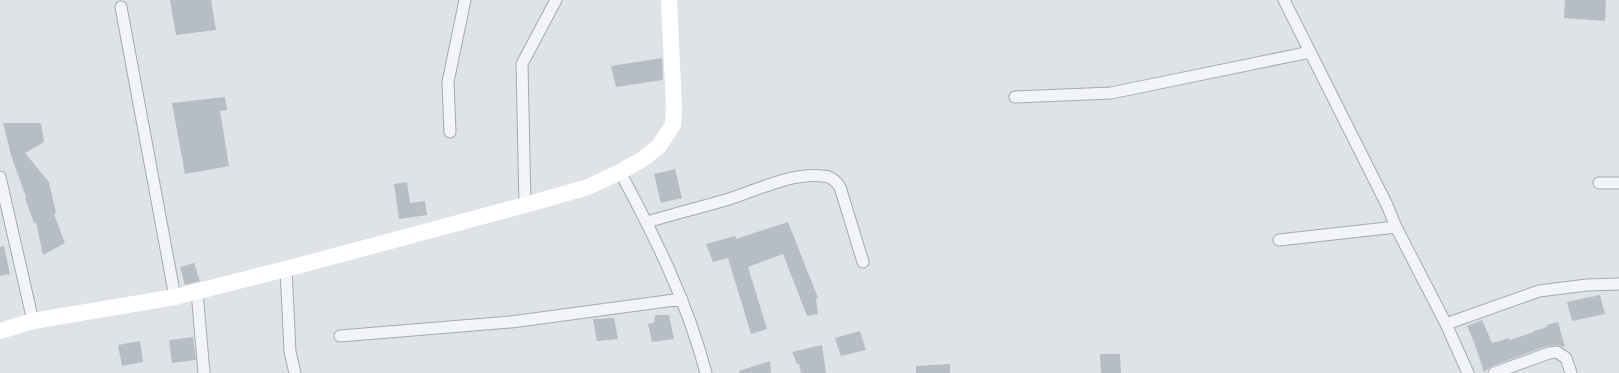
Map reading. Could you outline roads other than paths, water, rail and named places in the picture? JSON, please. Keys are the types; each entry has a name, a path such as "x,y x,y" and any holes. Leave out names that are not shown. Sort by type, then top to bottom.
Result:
{"street":[{"path":"450,132 448,82 465,0"},
{"path":"524,205 522,64 556,0"},
{"path":"0,331 33,320 175,297 286,269 588,187 620,172 644,158 659,146 673,126 674,108 669,0"},
{"path":"1284,0 1388,205 1396,227 1446,324 1468,373"},
{"path":"121,7 175,297"},
{"path":"1015,97 1111,93 1310,52"},
{"path":"620,172 663,254 682,299 706,373"},
{"path":"647,222 728,199 787,180 811,176 828,177 837,182 840,187 863,262"},
{"path":"0,177 33,320"},
{"path":"1599,183 1619,184"},
{"path":"1279,240 1396,227"},
{"path":"286,269 290,352 295,373"},
{"path":"1446,324 1539,291 1587,285 1619,284"},
{"path":"197,291 204,373"},
{"path":"340,336 511,322 682,299"},
{"path":"1494,373 1549,353 1557,352 1566,358 1571,373"}]}
